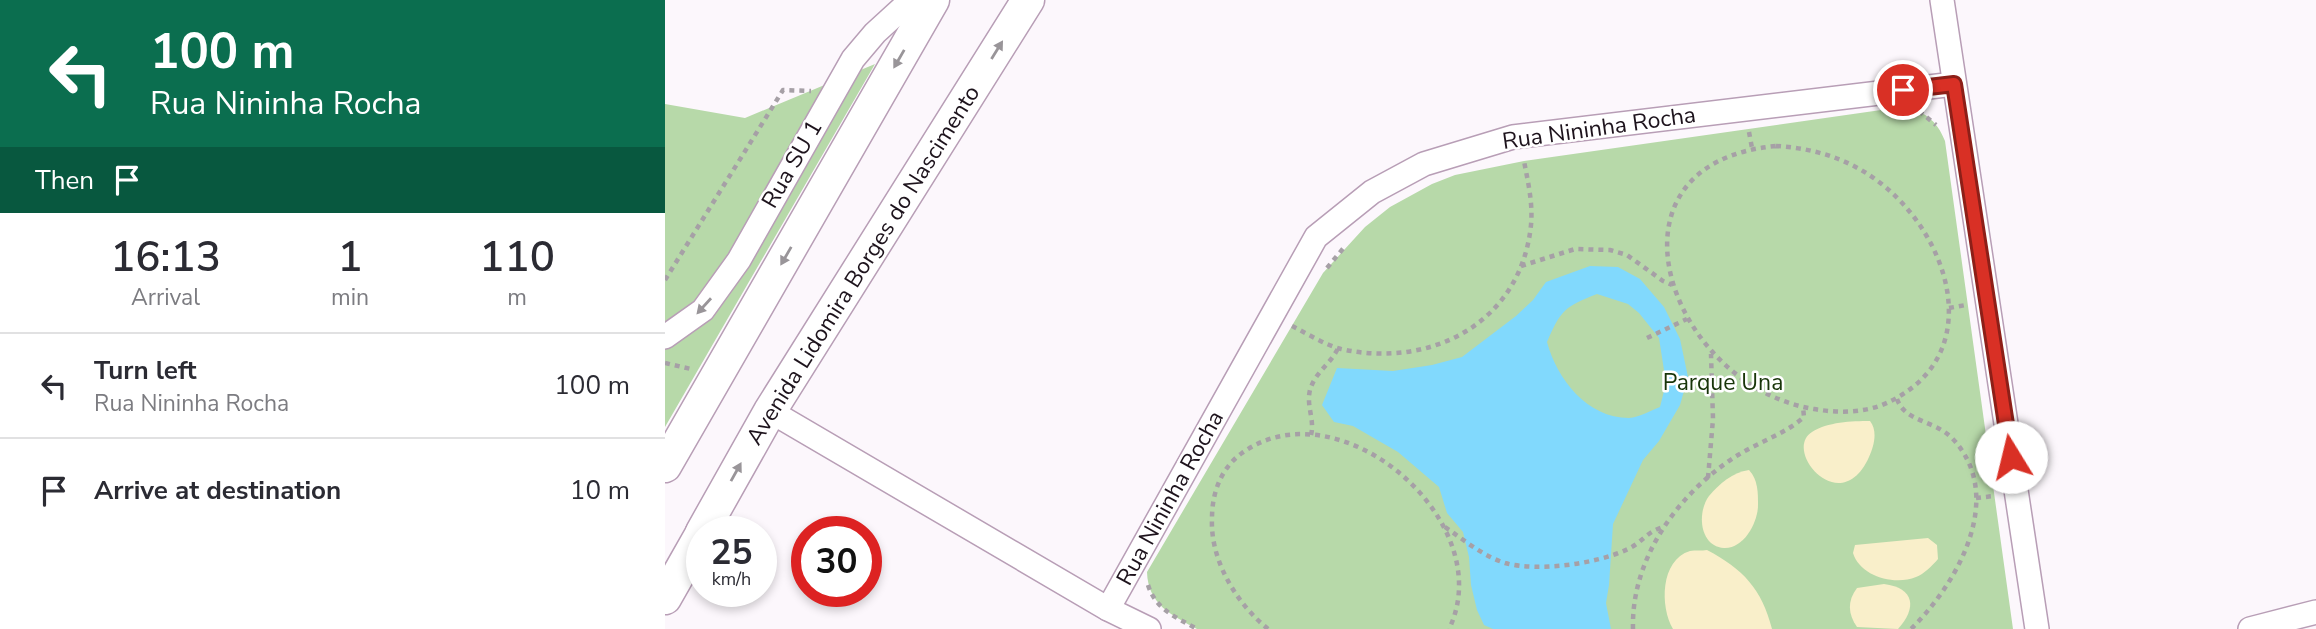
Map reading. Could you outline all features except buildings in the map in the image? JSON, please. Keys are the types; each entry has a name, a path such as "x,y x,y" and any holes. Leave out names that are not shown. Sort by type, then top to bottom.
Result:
{"street":[{"name":"Rua SU 1","path":"665,337 703,310 739,260 853,60 875,33 909,2 926,0"},
{"path":"665,466 933,0"},
{"name":"Avenida Lidomira Borges do Nascimento","path":"711,516 770,411 1028,0"},
{"path":"1942,0 2037,629"},
{"name":"Rua Nininha Rocha","path":"1108,609 1316,237 1372,192 1424,164 1513,137 1954,84"},
{"path":"770,411 1108,609 1149,629"},
{"name":"Avenida Lidomira Borges do Nascimento","path":"665,598 686,561"},
{"path":"2250,629 2316,612"}],"path":[{"path":"665,280 783,90 811,91 819,81"},
{"path":"1910,108 1927,115 1941,131"},
{"path":"1749,129 1752,148"},
{"path":"1752,148 1801,148 1826,154 1874,178 1896,195 1929,237 1943,272 1949,308 1947,330 1941,352 1930,370 1915,386 1897,398 1876,407 1853,411 1803,407 1778,399 1731,371 1711,353 1688,319 1672,285 1668,261 1672,216 1693,179 1730,154 1752,148"},
{"path":"1512,163 1537,159"},
{"path":"1291,326 1338,348 1380,355 1402,354 1445,343 1483,319 1498,303 1521,266 1527,246 1531,214 1524,161"},
{"path":"1323,273 1350,241"},
{"path":"1521,266 1575,249 1610,250 1627,254 1672,285"},
{"path":"1965,292 1968,318"},
{"path":"1949,308 1966,305"},
{"path":"1285,337 1298,315"},
{"path":"1647,338 1688,319"},
{"path":"1311,435 1314,425 1310,414 1311,390 1316,377 1334,358 1338,348"},
{"path":"1708,479 1713,419 1711,353"},
{"path":"1897,398 1901,409 1951,437 1964,455 1973,475 1976,499 1974,523 1962,559 1935,603 1911,629"},
{"path":"1633,629 1633,606 1638,580 1648,554 1664,527 1684,502 1708,479 1744,452 1794,426 1804,417 1803,407"},
{"path":"1268,629 1233,589 1215,547 1212,506 1225,470 1237,456 1261,442 1290,435 1311,435 1356,446 1388,464 1416,488 1444,527 1458,569 1460,590 1457,609 1449,629"},
{"path":"1218,467 1225,470"},
{"path":"1992,482 1996,508"},
{"path":"1976,499 1994,496"},
{"path":"1444,527 1486,555 1507,563 1543,566 1577,564 1628,549 1652,530 1664,527"},
{"path":"1148,582 1161,608 1197,629"},
{"path":"1180,629 1184,622"}],"green space":[{"path":"875,64 665,427 665,104 745,118"},
{"name":"Parque Una","path":"1902,107 1928,117 1938,127 1945,141 2013,629 1197,629 1170,614 1157,601 1148,583 1147,572 1323,273 1365,227 1390,207 1455,175 1524,161"}],"sand":[{"path":"1870,421 1875,434 1874,443 1869,457 1857,475 1844,482 1831,482 1809,465 1804,453 1805,441 1812,432 1832,424"},
{"path":"1749,470 1756,482 1758,495 1753,526 1738,544 1724,548 1716,546 1705,535 1702,519 1705,503 1727,479"},
{"path":"1928,538 1937,545 1938,559 1922,574 1907,579 1888,579 1870,573 1857,561 1853,553 1855,545"},
{"path":"1707,550 1741,573 1757,591 1772,629 1673,629 1666,609 1665,585 1668,574 1680,556 1690,551"},
{"path":"1884,584 1894,586 1907,594 1910,607 1904,621 1898,629 1857,627 1850,608 1857,588"}],"water":[{"path":"1590,266 1618,267 1640,279 1664,307 1680,339 1688,377 1680,405 1659,441 1643,460 1613,524 1606,603 1611,629 1493,629 1484,625 1471,585 1469,557 1463,532 1447,513 1439,487 1398,452 1353,426 1334,422 1322,405 1337,368 1393,371 1462,357 1516,316 1533,300 1546,282","holes":["1597,294 1628,304 1659,338 1666,383 1660,407 1629,418 1600,411 1576,394 1558,369 1547,342 1560,316 1577,302"]}],"route":[{"path":"1903,90 1954,84 2011,457"}]}
